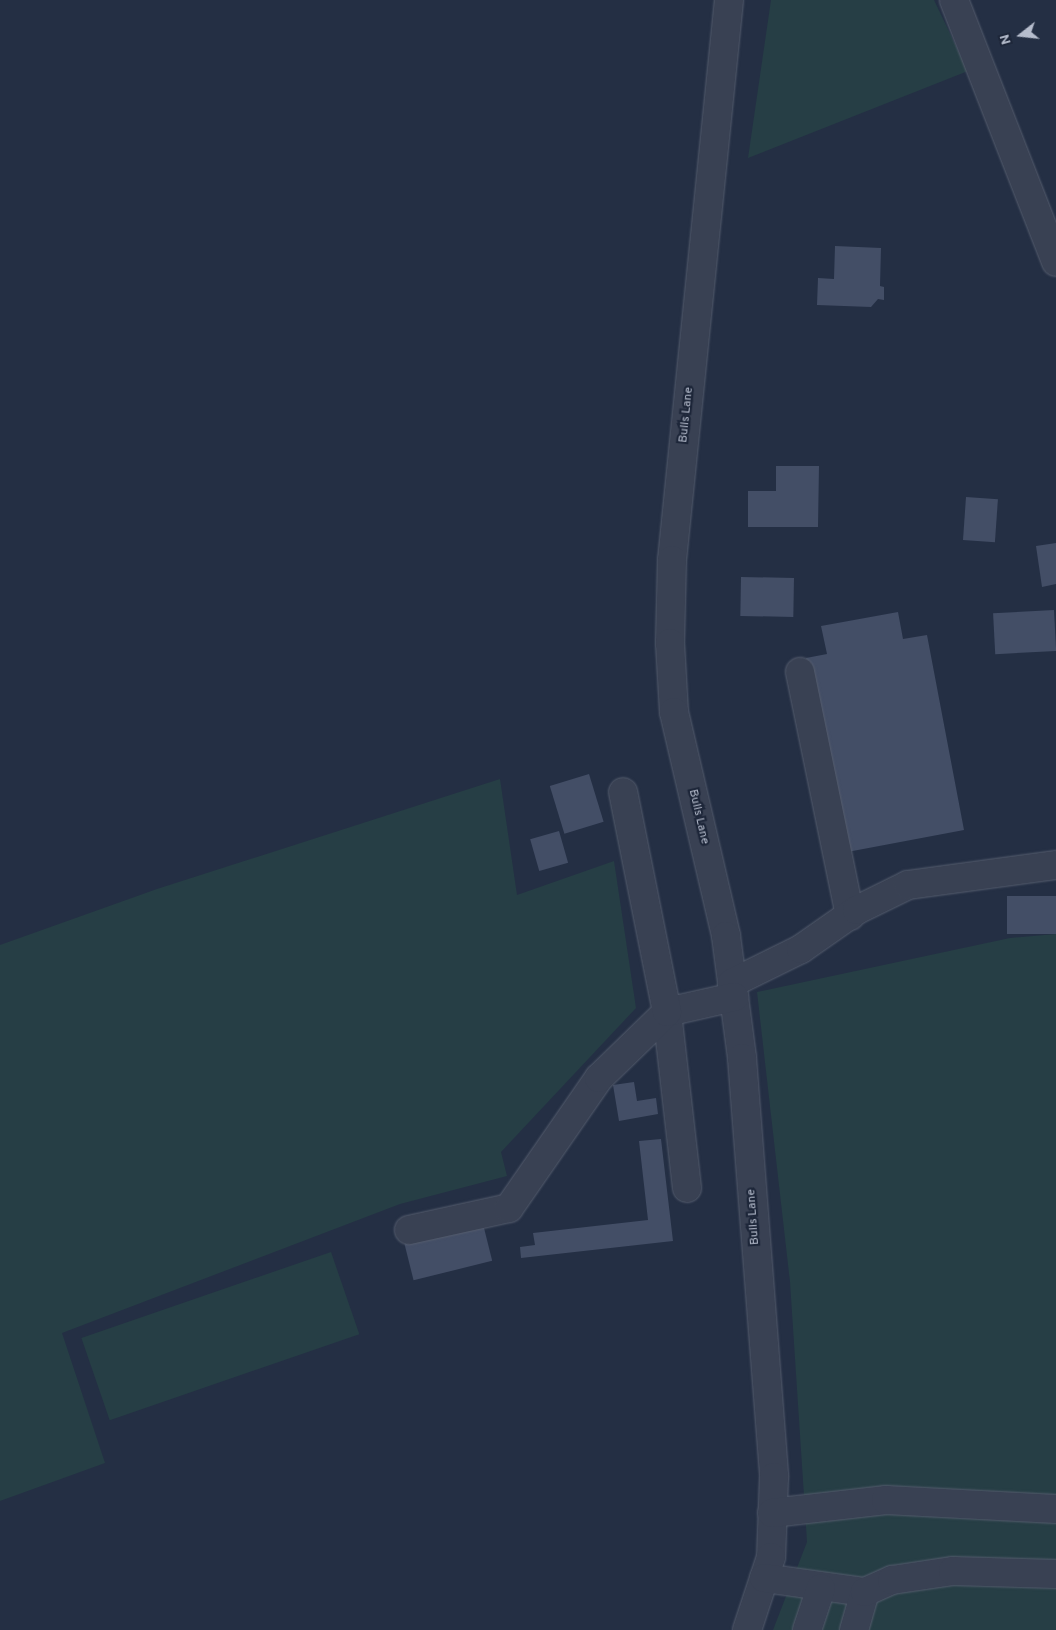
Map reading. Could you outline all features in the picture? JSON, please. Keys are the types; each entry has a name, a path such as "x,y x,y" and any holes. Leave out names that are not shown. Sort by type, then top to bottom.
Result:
{"street":[{"name":"Bulls Lane","path":"728,0 672,560 670,643 674,712 726,936 742,1058 772,1458 771,1557 747,1630"},
{"path":"954,0 1056,262"},
{"path":"800,672 850,916"},
{"path":"624,792 667,1012 686,1188"},
{"path":"410,1230 508,1208 599,1078 667,1012 733,990 801,949 850,916 908,886 1056,865"},
{"path":"772,1513 886,1500 1056,1509"},
{"path":"764,1578 821,1588 865,1592 892,1580 945,1572 1056,1574"},
{"path":"807,1630 821,1588"},
{"path":"854,1630 865,1592"}],"shaded area":[{"path":"771,0 934,0 968,71 748,158"},
{"path":"500,779 517,895 614,861 636,1008 501,1152 507,1176 400,1204 62,1333 105,1463 0,1501 0,945 157,889"},
{"path":"1056,934 1056,1630 773,1630 807,1542 790,1282 757,992 1010,938"},
{"path":"331,1252 359,1334 110,1420 81,1338"}],"building":[{"path":"835,246 881,248 880,286 884,287 884,300 878,299 871,307 817,305 818,278 834,279"},
{"path":"776,466 819,466 818,527 748,527 748,491 776,491"},
{"path":"966,497 998,499 995,542 963,540"},
{"path":"1056,543 1056,584 1042,587 1036,546"},
{"path":"741,577 794,578 793,617 740,616"},
{"path":"1054,610 1056,651 995,654 993,613"},
{"path":"898,612 903,639 927,635 964,830 842,853 806,658 827,654 821,626"},
{"path":"589,774 604,822 564,834 550,786"},
{"path":"559,831 568,863 539,871 530,839"},
{"path":"1007,896 1056,896 1056,934 1007,934"},
{"path":"634,1082 637,1101 656,1098 658,1114 619,1121 613,1085"},
{"path":"661,1139 673,1241 521,1258 520,1247 535,1245 533,1233 648,1220 639,1141"},
{"path":"482,1220 492,1261 414,1280 403,1240"}]}
